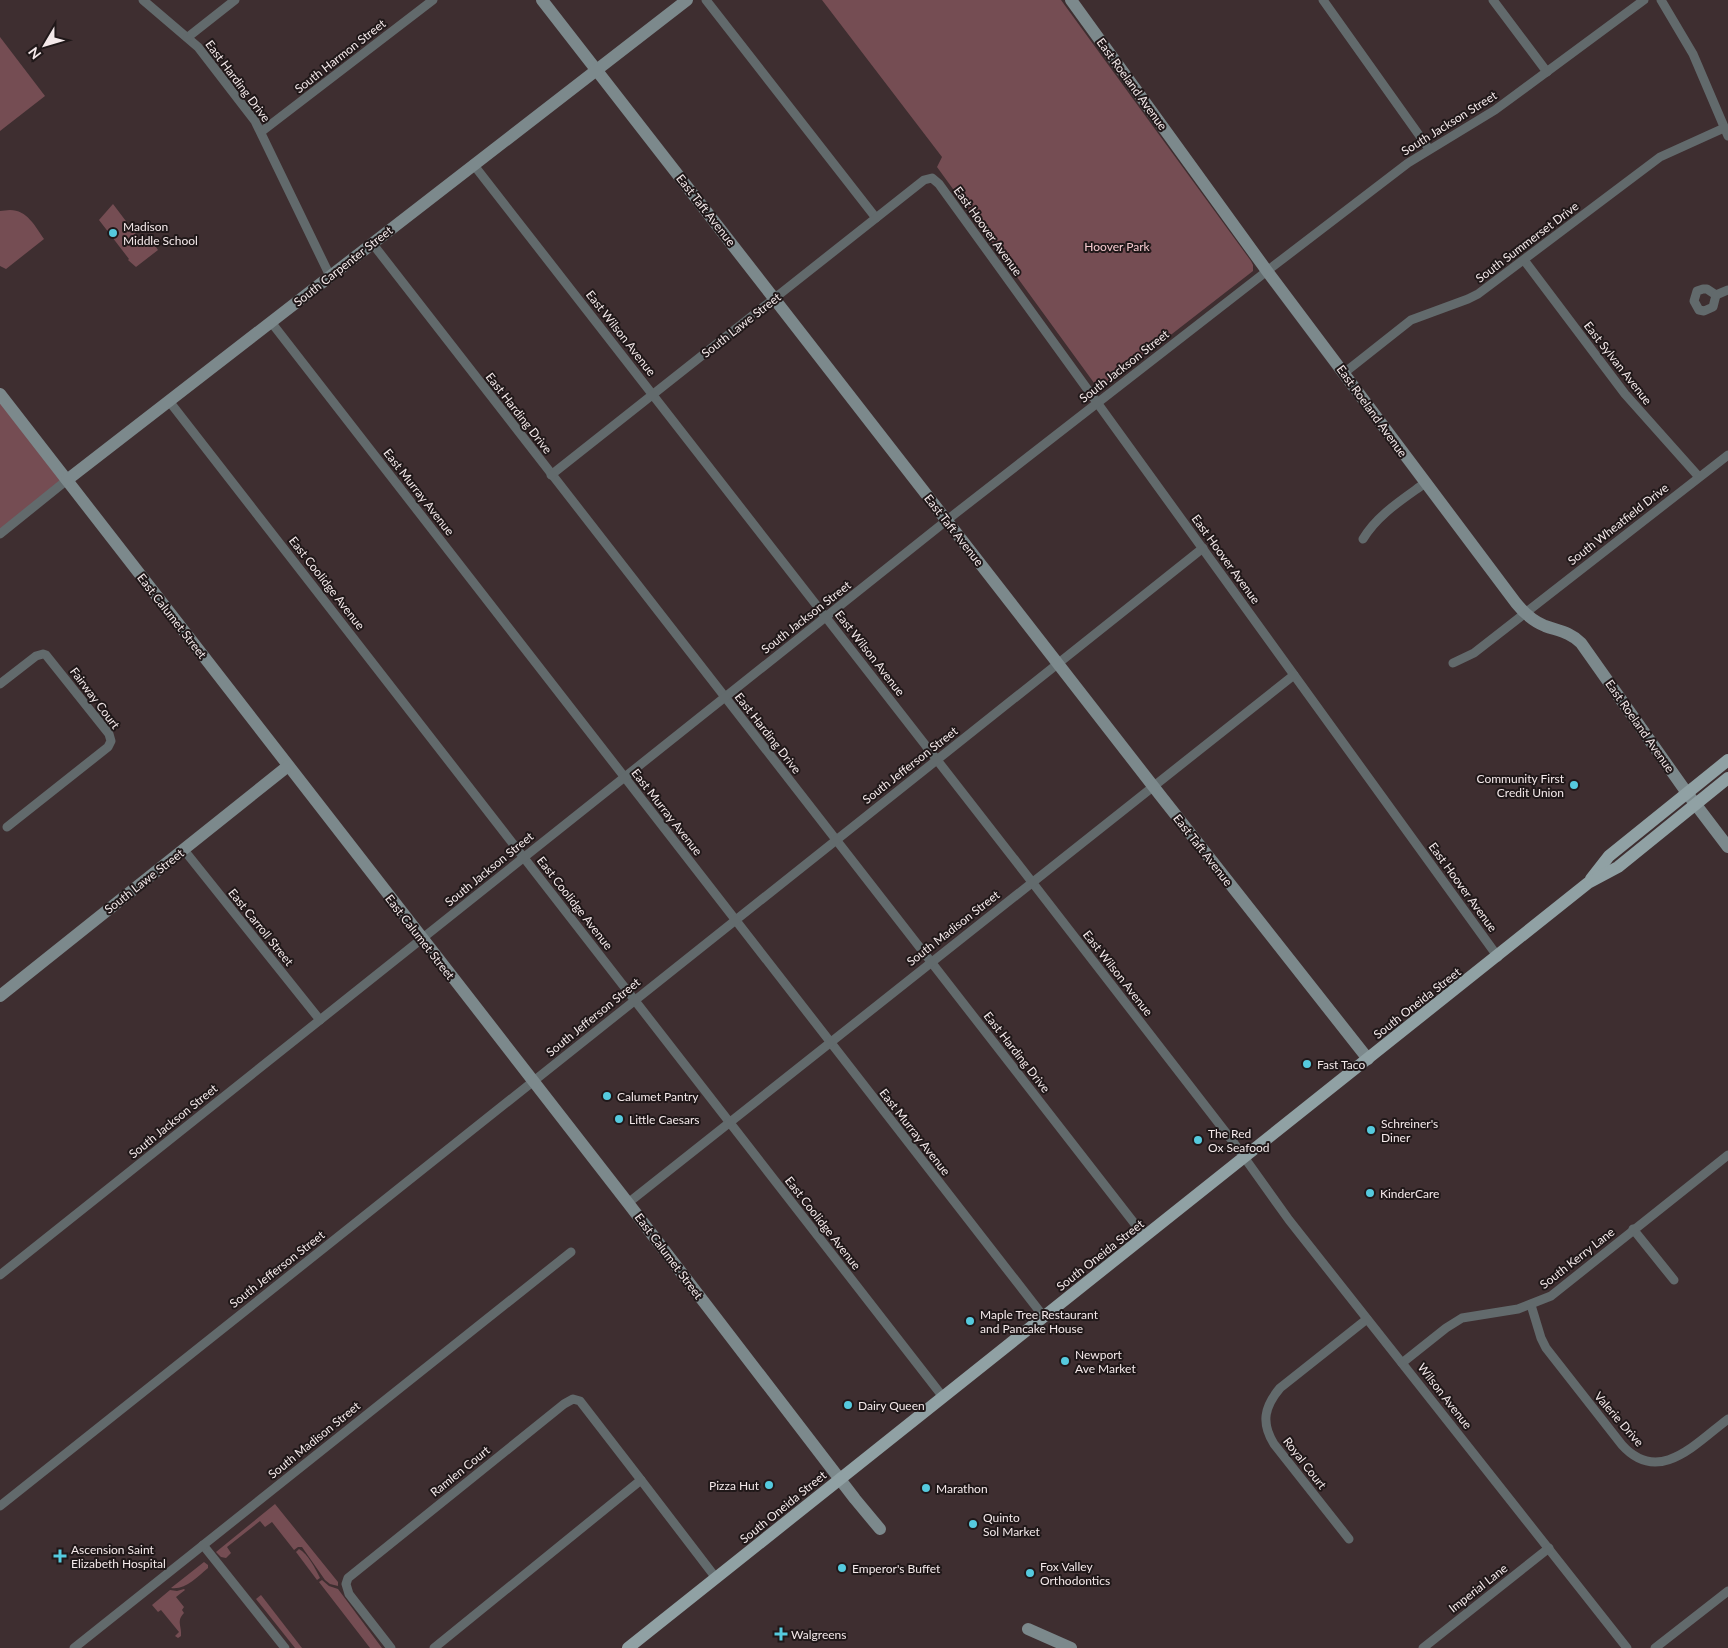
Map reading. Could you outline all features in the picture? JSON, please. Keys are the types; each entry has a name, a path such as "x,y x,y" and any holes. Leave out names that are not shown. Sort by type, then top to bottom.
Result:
{"main road":[{"name":"South Oneida Street","path":"628,1648 1498,957 1588,883 1618,867 1691,799 1728,760"},
{"name":"South Oneida Street","path":"1691,799 1728,778"}],"street":[{"name":"East Harding Drive","path":"143,0 198,47 252,116 330,276"},
{"path":"188,37 235,0"},
{"name":"South Harmon Street","path":"261,132 433,0"},
{"name":"East Taft Avenue","path":"542,0 1153,786 1368,1059"},
{"name":"South Carpenter Street","path":"0,534 686,0"},
{"path":"706,0 876,218"},
{"name":"East Roeland Avenue","path":"1071,0 1267,271 1524,613 1537,622 1574,636 1581,643 1691,799 1728,847"},
{"path":"1323,0 1429,149"},
{"path":"1493,0 1547,72"},
{"name":"South Jackson Street","path":"0,1275 523,857 1098,402 1429,149 1495,110 1644,0"},
{"path":"1661,0 1693,54 1726,132"},
{"name":"South Summerset Drive","path":"1344,373 1411,320 1473,297 1660,157 1726,132"},
{"name":"East Wilson Avenue","path":"474,164 1230,1137 1244,1158"},
{"name":"South Lawe Street","path":"552,475 924,180 932,178"},
{"name":"East Hoover Avenue","path":"932,178 939,184 1098,402 1498,957"},
{"name":"East Harding Drive","path":"372,243 1145,1237"},
{"name":"East Sylvan Avenue","path":"1524,260 1624,394 1699,477"},
{"path":"1716,295 1728,290"},
{"name":"East Murray Avenue","path":"271,322 1044,1317"},
{"name":"East Calumet Street","path":"0,394 880,1530"},
{"name":"East Coolidge Avenue","path":"169,401 943,1397"},
{"name":"South Wheatfield Drive","path":"1453,663 1474,653 1728,455"},
{"path":"1363,539 1370,527 1378,519 1425,483"},
{"name":"South Jefferson Street","path":"0,1506 1203,548"},
{"name":"Fairway Court","path":"0,684 36,656 46,655 109,734 111,741 108,747 7,827"},
{"name":"South Madison Street","path":"628,1203 1294,674"},
{"name":"South Lawe Street","path":"0,996 288,766"},
{"name":"East Carroll Street","path":"184,850 320,1020"},
{"name":"South Kerry Lane","path":"1402,1363 1446,1328 1462,1318 1518,1309 1551,1296 1728,1155"},
{"name":"Wilson Avenue","path":"1244,1158 1289,1220 1627,1648"},
{"path":"1633,1230 1674,1280"},
{"name":"South Madison Street","path":"74,1648 571,1252"},
{"name":"Valerie Drive","path":"1531,1305 1541,1338 1552,1357 1622,1445 1630,1454 1640,1460 1659,1463 1678,1457 1728,1418"},
{"name":"Royal Court","path":"1349,1539 1274,1444 1267,1429 1266,1412 1273,1397 1280,1388 1367,1319"},
{"name":"Ramlen Court","path":"391,1648 349,1594 346,1584 348,1578 573,1399 583,1405 716,1578"},
{"path":"434,1648 641,1480"},
{"path":"203,1545 284,1648"},
{"name":"Imperial Lane","path":"1423,1648 1549,1548"},
{"path":"1655,1648 1728,1591"},
{"path":"1028,1628 1071,1648"}],"green space":[{"name":"Hoover Park","path":"822,0 1061,0 1251,261 1253,271 1105,386 1102,388 1097,387 937,167 942,157"},
{"path":"0,37 45,96 0,131"},
{"path":"113,204 144,245 154,244 158,250 136,267 128,260 99,220"},
{"path":"10,210 26,216 44,239 6,269 0,266 0,211"},
{"path":"0,394 67,480 0,534"},
{"path":"275,1504 338,1582 338,1586 330,1584 325,1580 302,1547 294,1550 272,1522 265,1527 260,1521 227,1547 231,1553 226,1558 221,1557 216,1552"},
{"path":"299,1549 314,1566 320,1578 317,1580 296,1552"},
{"path":"204,1562 208,1565 208,1568 195,1579 182,1587 171,1588"},
{"path":"322,1580 329,1586 338,1589 382,1648 370,1648 319,1582"},
{"path":"184,1589 176,1597 184,1607 182,1610 184,1613 180,1621 181,1636 178,1638 175,1636 179,1632 161,1610 158,1612 152,1605 170,1590"},
{"path":"261,1595 302,1648 295,1648 256,1599"}],"place":[{"name":"Madison Middle School","path":"113,233"},
{"name":"Community First Credit Union","path":"1574,785"},
{"name":"Fast Taco","path":"1307,1064"},
{"name":"Calumet Pantry","path":"607,1096"},
{"name":"Little Caesars","path":"619,1119"},
{"name":"Schreiner's Diner","path":"1371,1130"},
{"name":"The Red Ox Seafood","path":"1198,1140"},
{"name":"KinderCare","path":"1370,1193"},
{"name":"Maple Tree Restaurant and Pancake House","path":"970,1321"},
{"name":"Newport Ave Market","path":"1065,1361"},
{"name":"Dairy Queen","path":"848,1405"},
{"name":"Pizza Hut","path":"769,1485"},
{"name":"Marathon","path":"926,1488"},
{"name":"Quinto Sol Market","path":"973,1524"},
{"name":"Ascension Saint Elizabeth Hospital","path":"60,1556"},
{"name":"Emperor's Buffet","path":"842,1568"},
{"name":"Fox Valley Orthodontics","path":"1030,1573"},
{"name":"Walgreens","path":"781,1634"}]}
